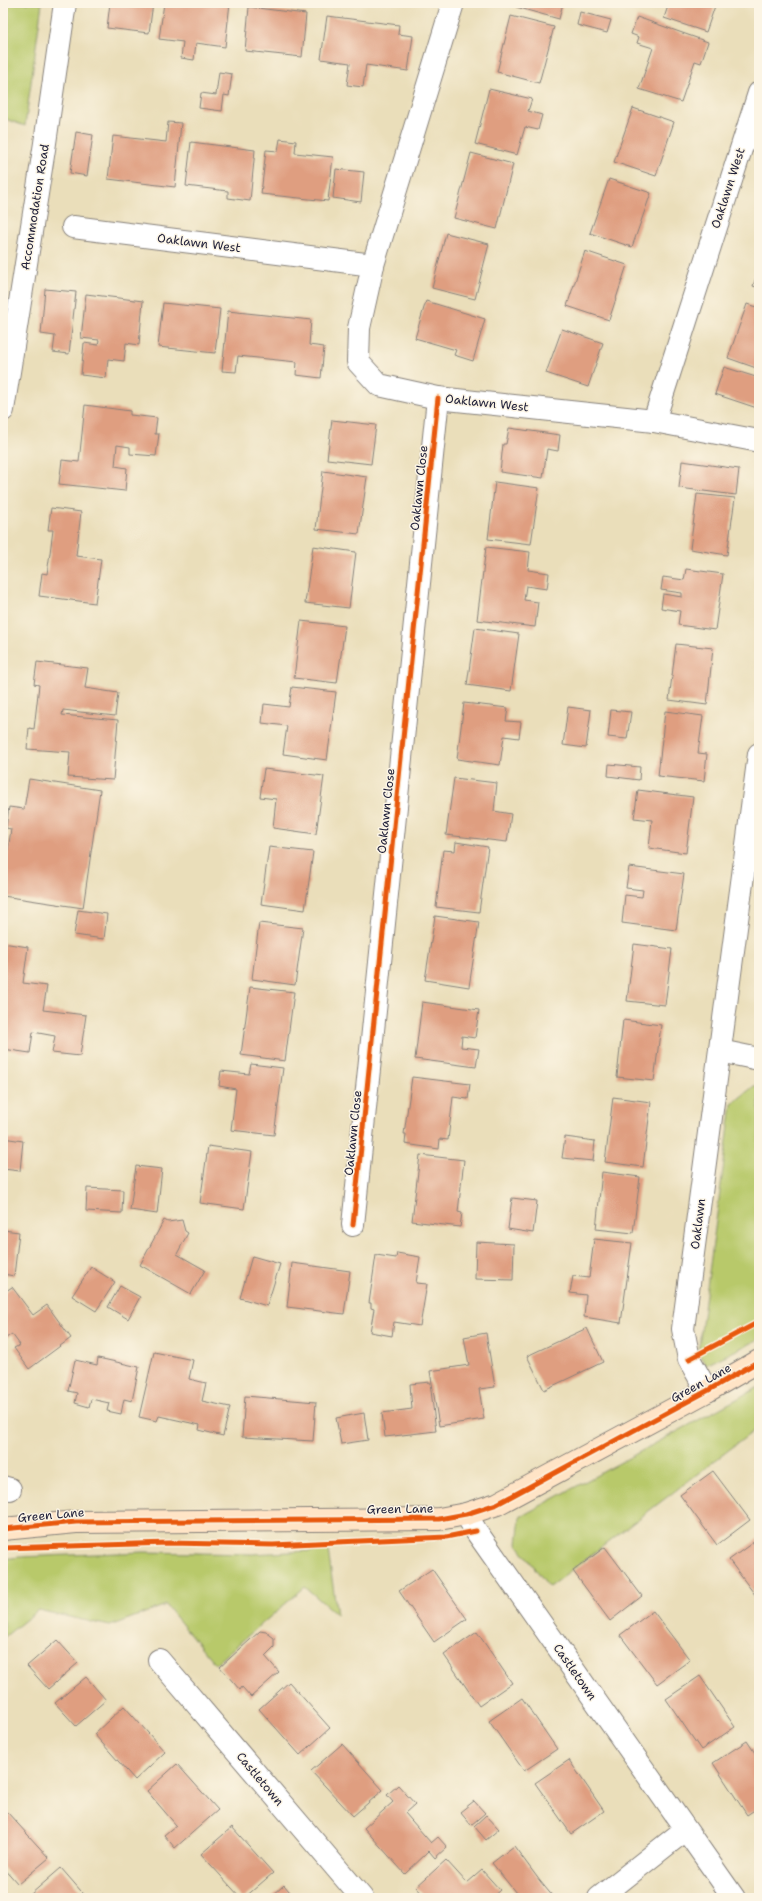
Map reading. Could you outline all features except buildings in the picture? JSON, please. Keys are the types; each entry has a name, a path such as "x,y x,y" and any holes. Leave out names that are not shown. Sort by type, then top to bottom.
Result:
{"street":[{"name":"Accommodation Road","path":"3,410 66,3"},
{"name":"Oaklawn West","path":"453,3 372,265 359,328 358,362 380,385 438,398 654,421 759,441"},
{"name":"Oaklawn West","path":"654,421 759,93"},
{"name":"Oaklawn West","path":"73,227 372,265"},
{"name":"Oaklawn Close","path":"353,1225 438,398"},
{"name":"Oaklawn","path":"707,1392 689,1359 683,1329 759,754"},
{"path":"720,1051 759,1059"},
{"name":"Green Lane","path":"3,1529 76,1522 439,1519 466,1514 497,1504 707,1392 759,1361"},
{"name":"Castletown","path":"466,1514 476,1531 734,1898"},
{"name":"Castletown","path":"159,1660 362,1898"},
{"path":"599,1898 685,1830"}],"green space":[{"path":"3,3 42,3 25,126 3,118"},
{"path":"759,1085 759,1339 706,1365 698,1353 732,1104 754,1086"},
{"path":"759,1387 759,1427 549,1587 517,1544 520,1517"},
{"path":"328,1550 337,1615 305,1587 215,1664 166,1605 110,1626 38,1610 3,1638 3,1559 144,1552 252,1554"}],"cycle path":[{"path":"353,1225 438,398"},
{"path":"689,1359 759,1322"},
{"path":"3,1529 76,1522 439,1519 466,1514 497,1504 707,1391 759,1361"},
{"path":"3,1548 169,1543 273,1545 446,1537 476,1531"}]}
